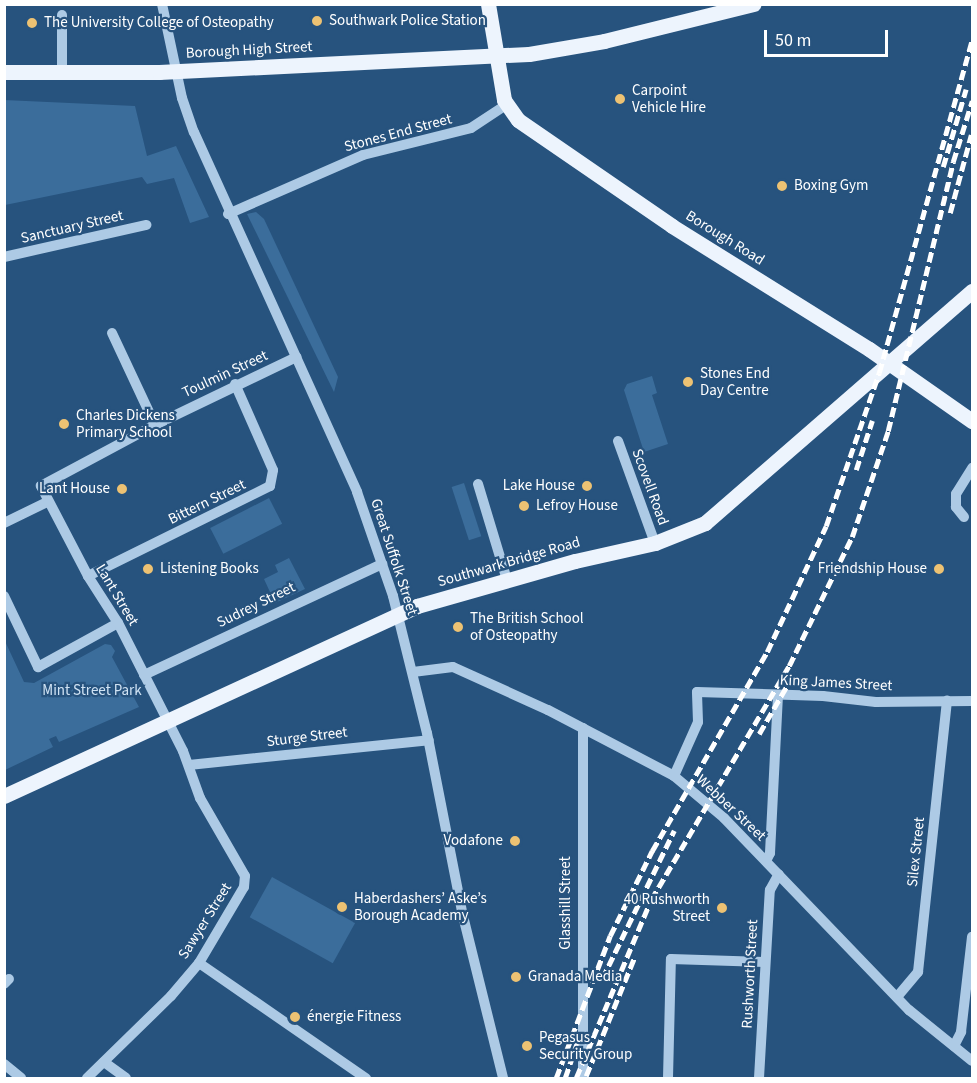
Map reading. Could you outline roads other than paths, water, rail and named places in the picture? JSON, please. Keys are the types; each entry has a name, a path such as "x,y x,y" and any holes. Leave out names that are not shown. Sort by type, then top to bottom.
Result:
{"main road":[{"path":"488,4 506,105"},
{"name":"Borough High Street","path":"4,72 176,71 496,56 587,44 754,4"},
{"name":"Borough Road","path":"506,105 518,120 573,160 890,365 972,421"},
{"name":"Southwark Bridge Road","path":"4,796 398,614 507,580 656,543 712,518 890,365 972,291"}],"street":[{"name":"Great Suffolk Street","path":"162,4 176,71 191,123 228,214 357,492 398,614 429,740 462,912 503,1078"},
{"path":"62,15 62,73"},
{"name":"Stones End Street","path":"228,214 363,155 471,128 506,105"},
{"name":"Sanctuary Street","path":"4,257 146,225"},
{"path":"112,333 155,424"},
{"name":"Toulmin Street","path":"41,486 155,424 296,357"},
{"name":"Bittern Street","path":"88,576 270,486 273,470 235,384"},
{"name":"Scovell Road","path":"618,441 656,543"},
{"path":"964,517 956,507 956,494 972,468"},
{"path":"478,484 507,580"},
{"name":"Lant Street","path":"41,486 46,502 118,623 167,720"},
{"path":"4,524 46,502"},
{"name":"Sudrey Street","path":"144,675 382,564"},
{"path":"4,596 38,667 118,623"},
{"name":"Webber Street","path":"413,672 453,667 583,728 674,776 724,818 897,997 972,1061"},
{"name":"King James Street","path":"674,776 698,722 697,692 876,702 972,701"},
{"path":"766,861 770,853 778,695"},
{"name":"Silex Street","path":"897,997 918,972 947,701"},
{"name":"Sawyer Street","path":"87,1078 199,963 244,887 245,876 200,798 189,765 167,720"},
{"name":"Glasshill Street","path":"583,728 583,1078"},
{"name":"Sturge Street","path":"189,765 429,740"},
{"name":"Rushworth Street","path":"759,1078 770,890 778,874"},
{"path":"954,1046 961,1032 972,936"},
{"path":"668,1078 671,959 765,962"},
{"path":"199,963 366,1078"},
{"path":"104,1062 126,1078"},
{"path":"4,1064 21,1078"}],"railway":[{"path":"556,1078 610,936 652,851 767,652 826,526 879,373 972,39"},
{"path":"943,167 966,89"},
{"path":"576,1078 651,900 789,666 852,537 888,431 953,162 972,101"},
{"path":"950,213 971,135"},
{"path":"856,470 872,421"},
{"path":"759,734 795,672"},
{"path":"602,979 674,831"},
{"path":"586,1076 635,956"},
{"path":"565,1078 578,1040"}],"place":[{"name":"Southwark Police Station","path":"317,21"},
{"name":"The University College of Osteopathy","path":"32,23"},
{"name":"Carpoint Vehicle Hire","path":"620,99"},
{"name":"Boxing Gym","path":"782,186"},
{"name":"Stones End Day Centre","path":"688,382"},
{"name":"Charles Dickens Primary School","path":"64,424"},
{"name":"Lake House","path":"587,486"},
{"name":"Lant House","path":"122,489"},
{"name":"Lefroy House","path":"524,506"},
{"name":"Listening Books","path":"148,569"},
{"name":"Friendship House","path":"939,569"},
{"name":"The British School of Osteopathy","path":"458,627"},
{"name":"Vodafone","path":"515,841"},
{"name":"Haberdashers’ Aske’s Borough Academy","path":"342,907"},
{"name":"40 Rushworth Street","path":"722,908"},
{"name":"Granada Media","path":"516,977"},
{"name":"énergie Fitness","path":"295,1017"},
{"name":"Pegasus Security Group","path":"527,1046"}],"park label":[{"name":"Mint Street Park","path":"92,691"}]}
